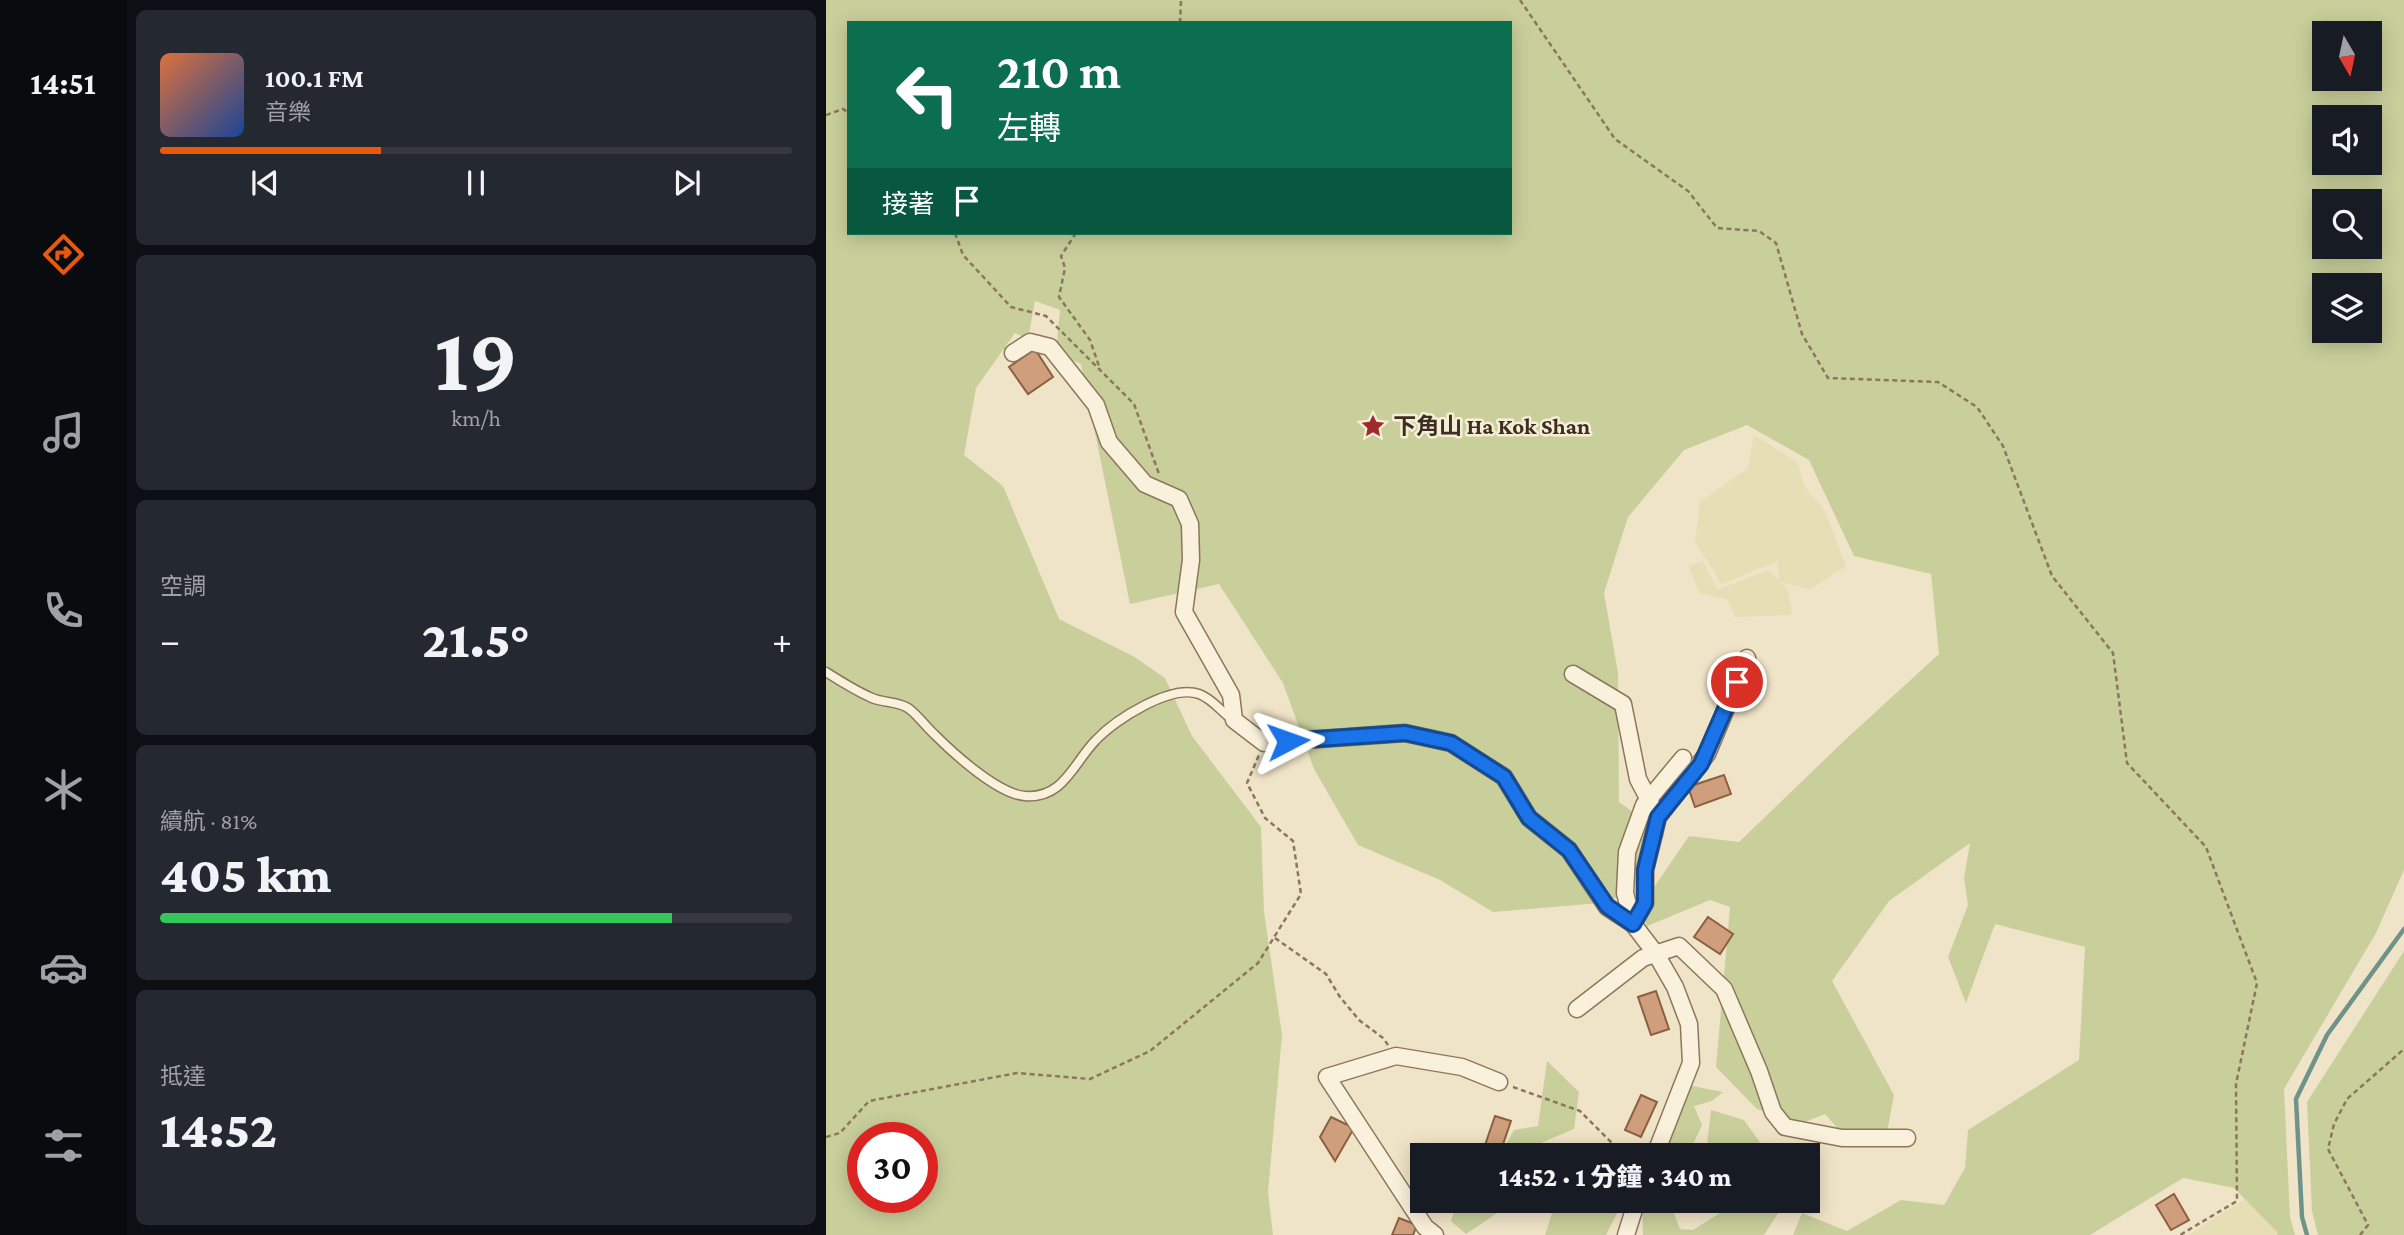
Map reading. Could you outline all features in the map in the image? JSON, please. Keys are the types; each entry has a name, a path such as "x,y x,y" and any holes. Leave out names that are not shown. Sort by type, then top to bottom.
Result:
{"street":[{"path":"1013,353 1030,342 1050,347 1096,405 1109,442 1145,485 1179,499 1190,524 1191,560 1184,612 1231,695 1234,720 1264,743 1405,733 1451,743 1504,777 1529,818 1569,850 1607,906 1633,924 1656,954 1675,987 1689,1024 1690,1063 1660,1143"},
{"path":"1633,924 1645,903 1645,870 1658,817 1707,754 1747,659"},
{"path":"1573,674 1623,704 1638,779 1658,817"},
{"path":"1633,924 1625,893 1627,852 1644,805 1683,758"},
{"path":"1577,1009 1643,958 1679,946 1724,989 1759,1071 1773,1112 1785,1127 1842,1138 1907,1138"},
{"path":"1435,1235 1426,1227 1327,1077 1396,1056 1462,1067 1499,1082"},
{"path":"1626,1235 1633,1213"}],"lane":[{"path":"826,672 869,696 909,709 945,744 1000,787 1028,796 1045,793 1061,785 1103,733 1132,713 1161,698 1183,692 1199,694 1234,720"}],"path":[{"path":"1180,21 1181,0"},
{"path":"1520,0 1615,139 1688,191 1717,228 1759,231 1776,243 1802,334 1828,378 1938,382 1977,407 2003,446 2052,576 2113,653 2127,763 2206,847 2257,984 2236,1084 2237,1202 2180,1235"},
{"path":"826,115 843,109 847,112"},
{"path":"1075,235 1061,256 1065,268 1059,297 1090,340 1100,371"},
{"path":"826,1137 840,1133 869,1101 1017,1073 1090,1079 1150,1051 1258,963 1301,894 1293,841 1265,818 1247,783 1264,743"},
{"path":"1274,937 1326,974 1359,1020 1383,1038 1396,1056"},
{"path":"2360,1235 2368,1225 2328,1149 2334,1124 2347,1100 2404,1049"},
{"path":"1499,1082 1580,1111 1612,1143"}],"shaded area":[{"path":"1754,435 1797,462 1805,487 1825,511 1846,566 1810,589 1781,582 1788,591 1792,615 1735,617 1727,599 1699,593 1689,566 1703,561 1717,590 1768,570 1779,580 1778,561 1722,584 1695,542 1700,502 1748,468"},
{"path":"2245,1199 2278,1235 2188,1235"}],"green space":[{"path":"826,0 2404,0 2404,870 2376,933 2284,1089 2290,1217 2295,1235 2278,1235 2234,1188 2183,1178 2090,1235 1793,1235 1802,1213 1847,1231 1901,1200 1944,1205 1965,1168 1968,1130 2079,1060 2085,947 1995,924 1966,1003 1948,957 1968,905 1964,878 1970,843 1889,901 1832,981 1894,1095 1885,1143 1847,1139 1825,1114 1802,1123 1757,1109 1716,1067 1730,907 1710,900 1645,927 1652,890 1689,836 1739,842 1939,654 1931,574 1854,556 1809,460 1747,425 1684,450 1628,517 1604,593 1618,673 1619,802 1665,835 1612,902 1493,912 1440,880 1358,845 1314,769 1283,683 1219,584 1130,604 1081,364 1056,353 1060,310 1035,301 1028,339 1015,333 976,388 964,455 1003,486 1059,619 1133,656 1165,678 1192,736 1261,827 1264,912 1282,1035 1268,1192 1273,1235 826,1235"},
{"path":"2404,951 2404,1235 2318,1235 2312,1211 2307,1102"},
{"path":"1547,1061 1579,1092 1574,1129 1541,1143 1507,1143 1514,1130 1538,1126"},
{"path":"1687,1085 1723,1092 1712,1101 1694,1106 1702,1125 1694,1143 1669,1143"},
{"path":"1711,1110 1744,1120 1760,1143 1707,1143"},
{"path":"1453,1213 1497,1213 1466,1234 1451,1221"},
{"path":"1552,1213 1617,1213 1606,1235 1545,1235"},
{"path":"1642,1213 1674,1213 1680,1229 1693,1230 1720,1213 1778,1213 1764,1235 1643,1235"}],"building":[{"path":"1035,349 1053,377 1028,394 1009,367"},
{"path":"1724,775 1731,794 1695,807 1688,787"},
{"path":"1708,917 1733,934 1720,954 1694,937"},
{"path":"1656,991 1669,1029 1651,1035 1638,997"},
{"path":"1641,1095 1657,1102 1641,1137 1625,1130"},
{"path":"1495,1116 1511,1121 1503,1143 1486,1143"},
{"path":"1331,1117 1354,1128 1335,1161 1320,1137"},
{"path":"2174,1194 2189,1220 2171,1230 2156,1205"},
{"path":"1399,1218 1417,1225 1413,1235 1392,1235"}],"waterway":[{"path":"2307,1235 2302,1217 2296,1099 2327,1035 2404,929"}],"place":[{"name":"下角山 Ha Kok Shan","path":"1373,426"}],"route":[{"path":"1288,741 1405,733 1451,743 1504,777 1529,818 1569,850 1607,906 1633,924 1645,903 1645,870 1658,817 1707,754 1737,682"}]}
